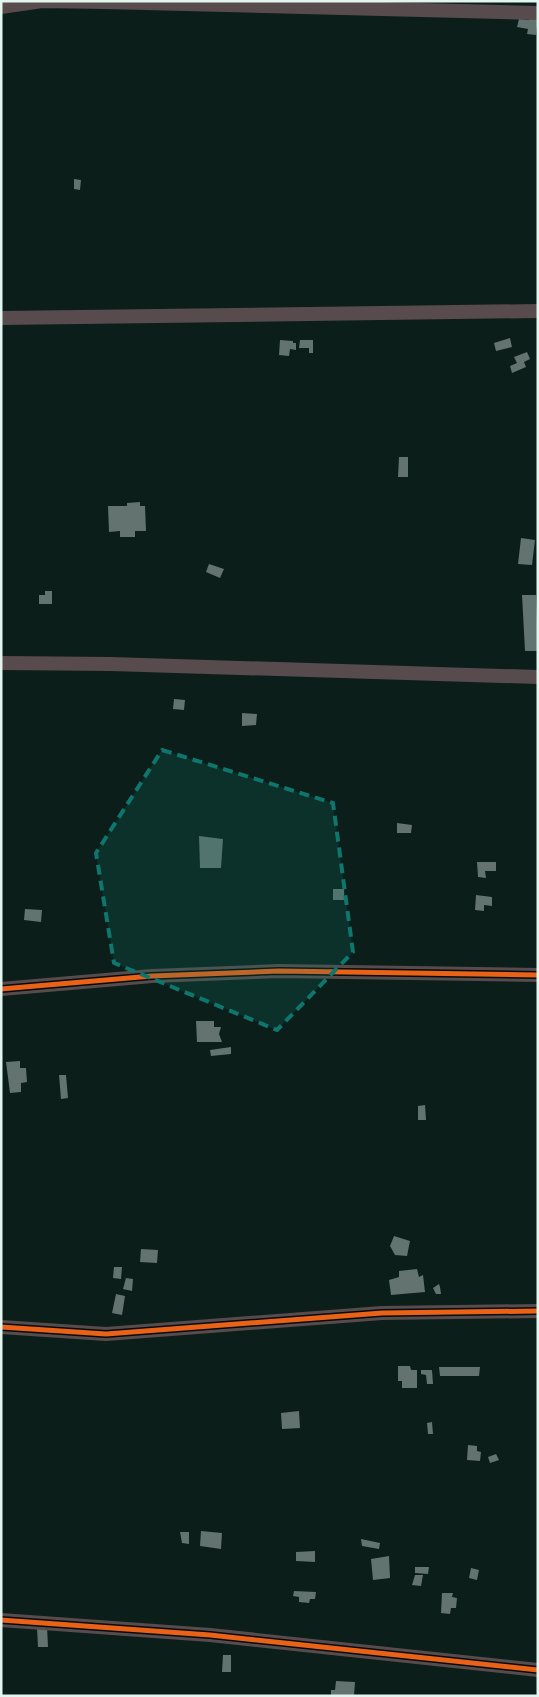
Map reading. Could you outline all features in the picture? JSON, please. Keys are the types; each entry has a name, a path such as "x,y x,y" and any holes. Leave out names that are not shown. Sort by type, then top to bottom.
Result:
{"street":[{"path":"1,7 42,1 538,13"},
{"path":"1,318 538,311"},
{"path":"1,663 111,664 538,677"},
{"path":"1,989 152,976 280,971 538,975"},
{"path":"1,1327 106,1334 382,1314 538,1311"},
{"path":"1,1620 210,1635 538,1670"}],"highlighted area":[{"path":"162,750 333,803 353,952 277,1030 114,963 96,853"}],"building":[{"path":"530,14 538,15 536,35 527,34 528,29 517,27 519,19 529,20"},
{"path":"74,179 81,180 80,190 74,189"},
{"path":"510,338 512,347 496,351 494,343"},
{"path":"280,340 293,341 293,343 296,343 296,350 290,349 289,356 279,355"},
{"path":"300,340 313,340 313,353 309,353 309,348 299,348"},
{"path":"527,352 530,359 524,362 526,367 512,373 510,366 517,363 514,357"},
{"path":"399,457 408,457 408,477 398,477"},
{"path":"140,502 140,506 145,506 146,531 135,531 135,537 120,537 120,531 109,532 108,506 127,506 127,503"},
{"path":"521,538 535,540 532,565 518,564"},
{"path":"209,564 224,569 220,578 206,572"},
{"path":"45,591 52,591 52,604 39,604 39,595 45,595"},
{"path":"522,595 536,595 538,651 525,651"},
{"path":"174,699 185,700 184,710 173,709"},
{"path":"242,713 257,714 256,725 242,726"},
{"path":"397,823 412,825 411,833 397,833"},
{"path":"199,836 223,839 221,868 200,868"},
{"path":"477,862 496,862 496,871 485,871 486,878 478,877"},
{"path":"333,889 344,889 344,900 333,900"},
{"path":"476,895 492,897 492,906 484,905 484,911 475,910"},
{"path":"25,909 42,910 41,922 24,920"},
{"path":"196,1021 214,1021 214,1027 221,1027 219,1034 222,1042 197,1042"},
{"path":"231,1047 231,1054 211,1056 210,1050"},
{"path":"20,1061 20,1068 26,1068 27,1082 21,1083 21,1092 10,1093 6,1062"},
{"path":"59,1075 66,1075 68,1098 61,1099"},
{"path":"425,1105 426,1120 418,1120 418,1106"},
{"path":"394,1236 410,1241 407,1256 395,1255 390,1246"},
{"path":"141,1249 158,1250 157,1263 140,1262"},
{"path":"114,1267 122,1267 121,1279 113,1278"},
{"path":"417,1269 419,1277 423,1275 425,1292 391,1295 389,1280 399,1277 399,1271"},
{"path":"126,1278 133,1279 132,1291 123,1289"},
{"path":"439,1284 441,1294 436,1294 433,1288"},
{"path":"116,1294 125,1296 122,1315 112,1313"},
{"path":"398,1366 410,1366 411,1370 417,1370 417,1388 402,1388 402,1381 398,1381"},
{"path":"439,1367 480,1367 479,1376 440,1376"},
{"path":"421,1370 432,1370 433,1384 427,1384 426,1375 421,1374"},
{"path":"299,1411 300,1428 282,1429 281,1413"},
{"path":"432,1422 433,1434 428,1434 427,1423"},
{"path":"468,1445 477,1446 477,1451 481,1452 480,1461 467,1460"},
{"path":"496,1454 499,1460 490,1463 488,1457"},
{"path":"201,1531 222,1533 221,1549 200,1546"},
{"path":"180,1532 189,1532 189,1544 182,1543"},
{"path":"361,1539 380,1543 379,1549 362,1546"},
{"path":"315,1551 315,1562 296,1561 296,1552"},
{"path":"389,1556 390,1578 373,1580 371,1559"},
{"path":"415,1567 429,1567 428,1574 415,1573"},
{"path":"471,1568 479,1570 477,1580 469,1578"},
{"path":"415,1575 423,1575 421,1586 412,1585"},
{"path":"294,1591 316,1592 315,1599 310,1599 309,1603 299,1602 299,1597 293,1596"},
{"path":"442,1593 453,1593 452,1597 457,1598 456,1608 451,1608 450,1614 441,1613"},
{"path":"47,1626 48,1647 38,1647 37,1628"},
{"path":"223,1655 231,1655 231,1672 222,1672"},
{"path":"336,1681 355,1682 354,1696 331,1696 331,1690 335,1690"}],"cycle path":[{"path":"1,989 152,976 279,971 538,975"},
{"path":"1,1327 106,1334 382,1313 538,1311"},
{"path":"1,1620 210,1635 538,1670"}]}
